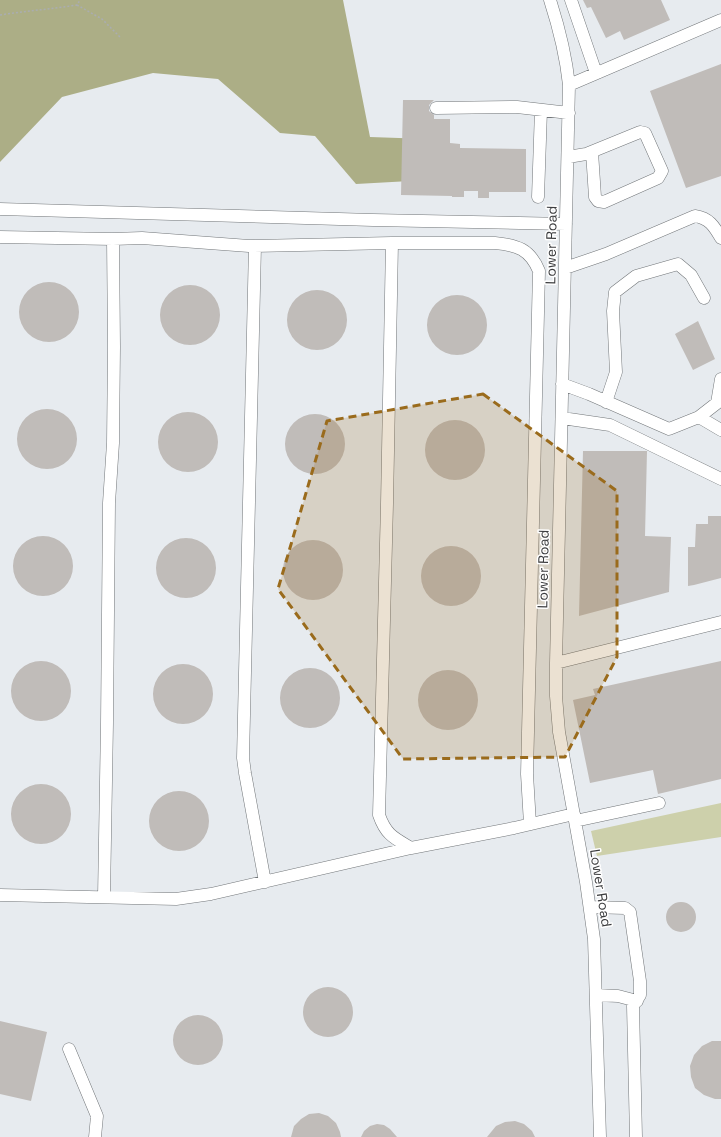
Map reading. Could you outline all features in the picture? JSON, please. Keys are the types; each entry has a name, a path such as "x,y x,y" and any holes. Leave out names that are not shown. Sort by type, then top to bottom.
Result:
{"street":[{"name":"Lower Road","path":"550,0 557,20 566,63 569,112 556,696 559,732 590,907 594,939 600,1137"},
{"path":"571,0 596,73"},
{"path":"568,85 721,20"},
{"path":"436,108 517,107 569,112"},
{"path":"538,197 541,110"},
{"path":"568,157 592,152 640,132 645,133 662,171 658,178 604,202 598,201 595,197 592,152"},
{"path":"0,209 566,224"},
{"path":"565,268 606,254 695,216 703,217 717,224 721,238"},
{"path":"0,237 113,239 142,238 255,246 392,243 495,243 511,245 524,251 535,260 539,271 527,774 530,824"},
{"path":"104,897 108,716 109,503 113,443 114,371 113,239"},
{"path":"392,243 388,496 379,815 383,826 391,836 411,848"},
{"path":"255,246 243,758 265,882"},
{"path":"606,402 616,372 613,311 615,292 636,276 678,264 691,275 704,298"},
{"path":"562,384 669,429 699,417 717,403 721,379"},
{"path":"699,417 721,430"},
{"path":"562,418 610,425 721,479"},
{"path":"556,663 721,622"},
{"path":"0,895 176,899 191,898 411,848 530,824 659,803"},
{"path":"590,907 625,908 630,912 640,981 640,995 633,1006 636,1137"},
{"path":"596,995 618,996 637,1000"},
{"path":"70,1049 98,1116 95,1137"}],"path":[{"path":"77,6 80,0"},
{"path":"0,15 77,6 102,19 120,37"}],"highlighted area":[{"path":"483,394 617,491 617,657 565,757 403,759 278,589 327,421"}],"green space":[{"path":"0,0 343,0 370,137 428,139 428,180 356,184 315,136 280,133 218,79 153,73 62,97 0,162"},
{"path":"721,803 721,837 597,856 591,831"}],"building":[{"path":"583,0 661,0 670,20 624,40 620,31 606,38 591,7 587,8"},
{"path":"721,64 721,176 686,188 650,91"},
{"path":"403,100 434,100 429,105 429,111 434,115 434,119 450,119 450,143 460,144 460,148 526,149 526,192 489,192 489,198 478,198 478,191 464,191 464,197 401,195"},
{"path":"49,282 66,287 74,295 79,312 74,329 66,337 49,342 32,337 24,329 19,312 24,295 32,287"},
{"path":"190,285 207,290 215,298 220,315 215,332 207,340 190,345 173,340 165,332 160,315 165,298 173,290"},
{"path":"317,290 334,295 342,303 347,320 342,337 334,345 317,350 300,345 292,337 287,320 292,303 300,295"},
{"path":"457,295 474,300 482,308 487,325 482,342 474,350 457,355 440,350 432,342 427,325 432,308 440,300"},
{"path":"698,321 715,359 693,370 675,334"},
{"path":"47,409 64,414 72,422 77,439 72,456 64,464 47,469 30,464 22,456 17,439 22,422 30,414"},
{"path":"188,412 205,417 213,425 218,442 213,459 205,467 188,472 171,467 163,459 158,442 163,425 171,417"},
{"path":"315,414 332,419 340,427 345,444 340,461 332,469 315,474 298,469 290,461 285,444 290,427 298,419"},
{"path":"455,420 472,425 480,433 485,450 480,467 472,475 455,480 438,475 430,467 425,450 430,433 438,425"},
{"path":"583,451 647,451 645,536 671,537 669,592 579,616"},
{"path":"708,516 721,516 721,578 688,586 688,547 695,547 696,524 708,524"},
{"path":"43,536 60,541 68,549 73,566 68,583 60,591 43,596 26,591 18,583 13,566 18,549 26,541"},
{"path":"186,538 203,543 211,551 216,568 211,585 203,593 186,598 169,593 161,585 156,568 161,551 169,543"},
{"path":"313,540 330,545 338,553 343,570 338,587 330,595 313,600 296,595 288,587 283,570 288,553 296,545"},
{"path":"451,546 468,551 476,559 481,576 476,593 468,601 451,606 434,601 426,593 421,576 426,559 434,551"},
{"path":"41,661 58,666 66,674 71,691 66,708 58,716 41,721 24,716 16,708 11,691 16,674 24,666"},
{"path":"721,661 721,779 658,794 653,770 590,783 573,700 595,695 593,689"},
{"path":"183,664 200,669 208,677 213,694 208,711 200,719 183,724 166,719 158,711 153,694 158,677 166,669"},
{"path":"310,668 327,673 335,681 340,698 335,715 327,723 310,728 293,723 285,715 280,698 285,681 293,673"},
{"path":"448,670 465,675 473,683 478,700 473,717 465,725 448,730 431,725 423,717 418,700 423,683 431,675"},
{"path":"41,784 58,789 66,797 71,814 66,831 58,839 41,844 24,839 16,831 11,814 16,797 24,789"},
{"path":"179,791 196,796 204,804 209,821 204,838 196,846 179,851 162,846 154,838 149,821 154,804 162,796"},
{"path":"681,902 687,903 695,911 695,923 687,931 681,932 675,931 667,923 666,917 667,911 675,903"},
{"path":"328,987 337,989 346,994 351,1003 353,1012 351,1021 346,1030 337,1035 328,1037 319,1035 310,1030 305,1021 303,1012 305,1003 310,994 319,989"},
{"path":"198,1015 207,1017 216,1022 221,1031 223,1040 221,1049 216,1058 207,1063 198,1065 189,1063 180,1058 175,1049 173,1040 175,1031 180,1022 189,1017"},
{"path":"0,1021 47,1032 31,1101 0,1094"},
{"path":"712,1041 721,1041 721,1099 715,1099 704,1095 695,1088 691,1077 690,1066 694,1055 702,1046"},
{"path":"319,1113 328,1116 336,1123 341,1137 291,1137 294,1126 301,1119 309,1114"},
{"path":"515,1121 524,1124 532,1131 535,1137 487,1137 496,1126 505,1122"},
{"path":"377,1124 384,1125 397,1137 361,1137 364,1131 370,1126"}]}
